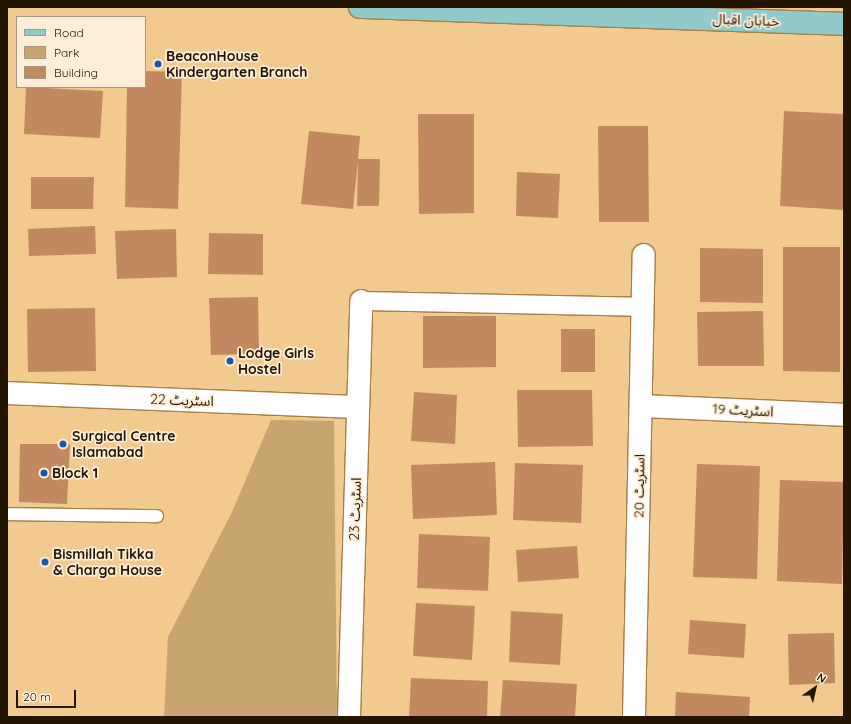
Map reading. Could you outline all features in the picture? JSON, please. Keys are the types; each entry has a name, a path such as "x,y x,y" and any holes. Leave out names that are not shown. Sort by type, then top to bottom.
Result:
{"main road":[{"name":"خیابان اقبال","path":"360,7 844,24"}],"street":[{"name":"اسٹریٹ 20","path":"634,717 641,406 641,307 644,255"},
{"path":"361,301 641,307"},
{"name":"اسٹریٹ 23","path":"349,717 361,301"},
{"name":"اسٹریٹ 22","path":"7,392 358,407"},
{"name":"اسٹریٹ 19","path":"641,406 844,415"}],"lane":[{"path":"7,514 157,516"}],"green space":[{"path":"271,420 334,421 337,717 164,717 168,637 232,512"}],"building":[{"path":"146,71 182,72 178,209 125,207 127,88 146,88"},
{"path":"26,88 103,91 100,138 24,134"},
{"path":"784,111 844,114 844,210 780,206"},
{"path":"418,114 474,114 474,213 419,214"},
{"path":"598,126 648,126 649,222 599,222"},
{"path":"309,131 360,136 358,159 380,159 379,206 357,206 358,161 353,209 301,204"},
{"path":"517,172 560,174 558,218 516,216"},
{"path":"31,177 94,177 93,209 31,209"},
{"path":"95,226 96,254 29,256 28,229"},
{"path":"176,229 177,277 117,279 115,231"},
{"path":"209,233 263,234 263,275 208,274"},
{"path":"783,247 840,247 840,372 783,371"},
{"path":"700,248 763,249 763,303 700,302"},
{"path":"258,297 259,354 211,355 209,298"},
{"path":"95,308 96,371 28,372 27,309"},
{"path":"763,311 764,366 698,366 697,312"},
{"path":"423,316 496,316 496,367 423,368"},
{"path":"561,329 595,329 595,372 561,372"},
{"path":"517,390 592,390 593,446 518,447"},
{"path":"414,392 457,395 455,444 411,441"},
{"name":"Block 1","path":"20,444 70,444 67,504 19,502"},
{"path":"495,462 497,515 413,519 411,465"},
{"path":"515,463 583,465 581,523 513,520"},
{"path":"697,464 760,466 757,579 693,577"},
{"path":"780,480 844,482 842,584 777,581"},
{"path":"419,534 490,537 488,591 417,588"},
{"path":"577,546 579,578 518,582 516,550"},
{"path":"416,603 475,606 472,660 413,656"},
{"path":"511,611 563,614 560,665 509,662"},
{"path":"690,620 746,624 744,658 688,654"},
{"path":"834,633 835,683 789,685 788,634"},
{"path":"411,678 488,681 487,717 409,717"},
{"path":"503,680 577,684 575,717 500,717"},
{"path":"676,692 750,697 749,717 675,717"}],"place":[{"name":"BeaconHouse Kindergarten Branch","path":"158,64"},
{"name":"Lodge Girls Hostel","path":"230,361"},
{"name":"Surgical Centre Islamabad","path":"63,444"},
{"name":"Block 1","path":"44,473"},
{"name":"Bismillah Tikka & Charga House","path":"45,562"}]}
